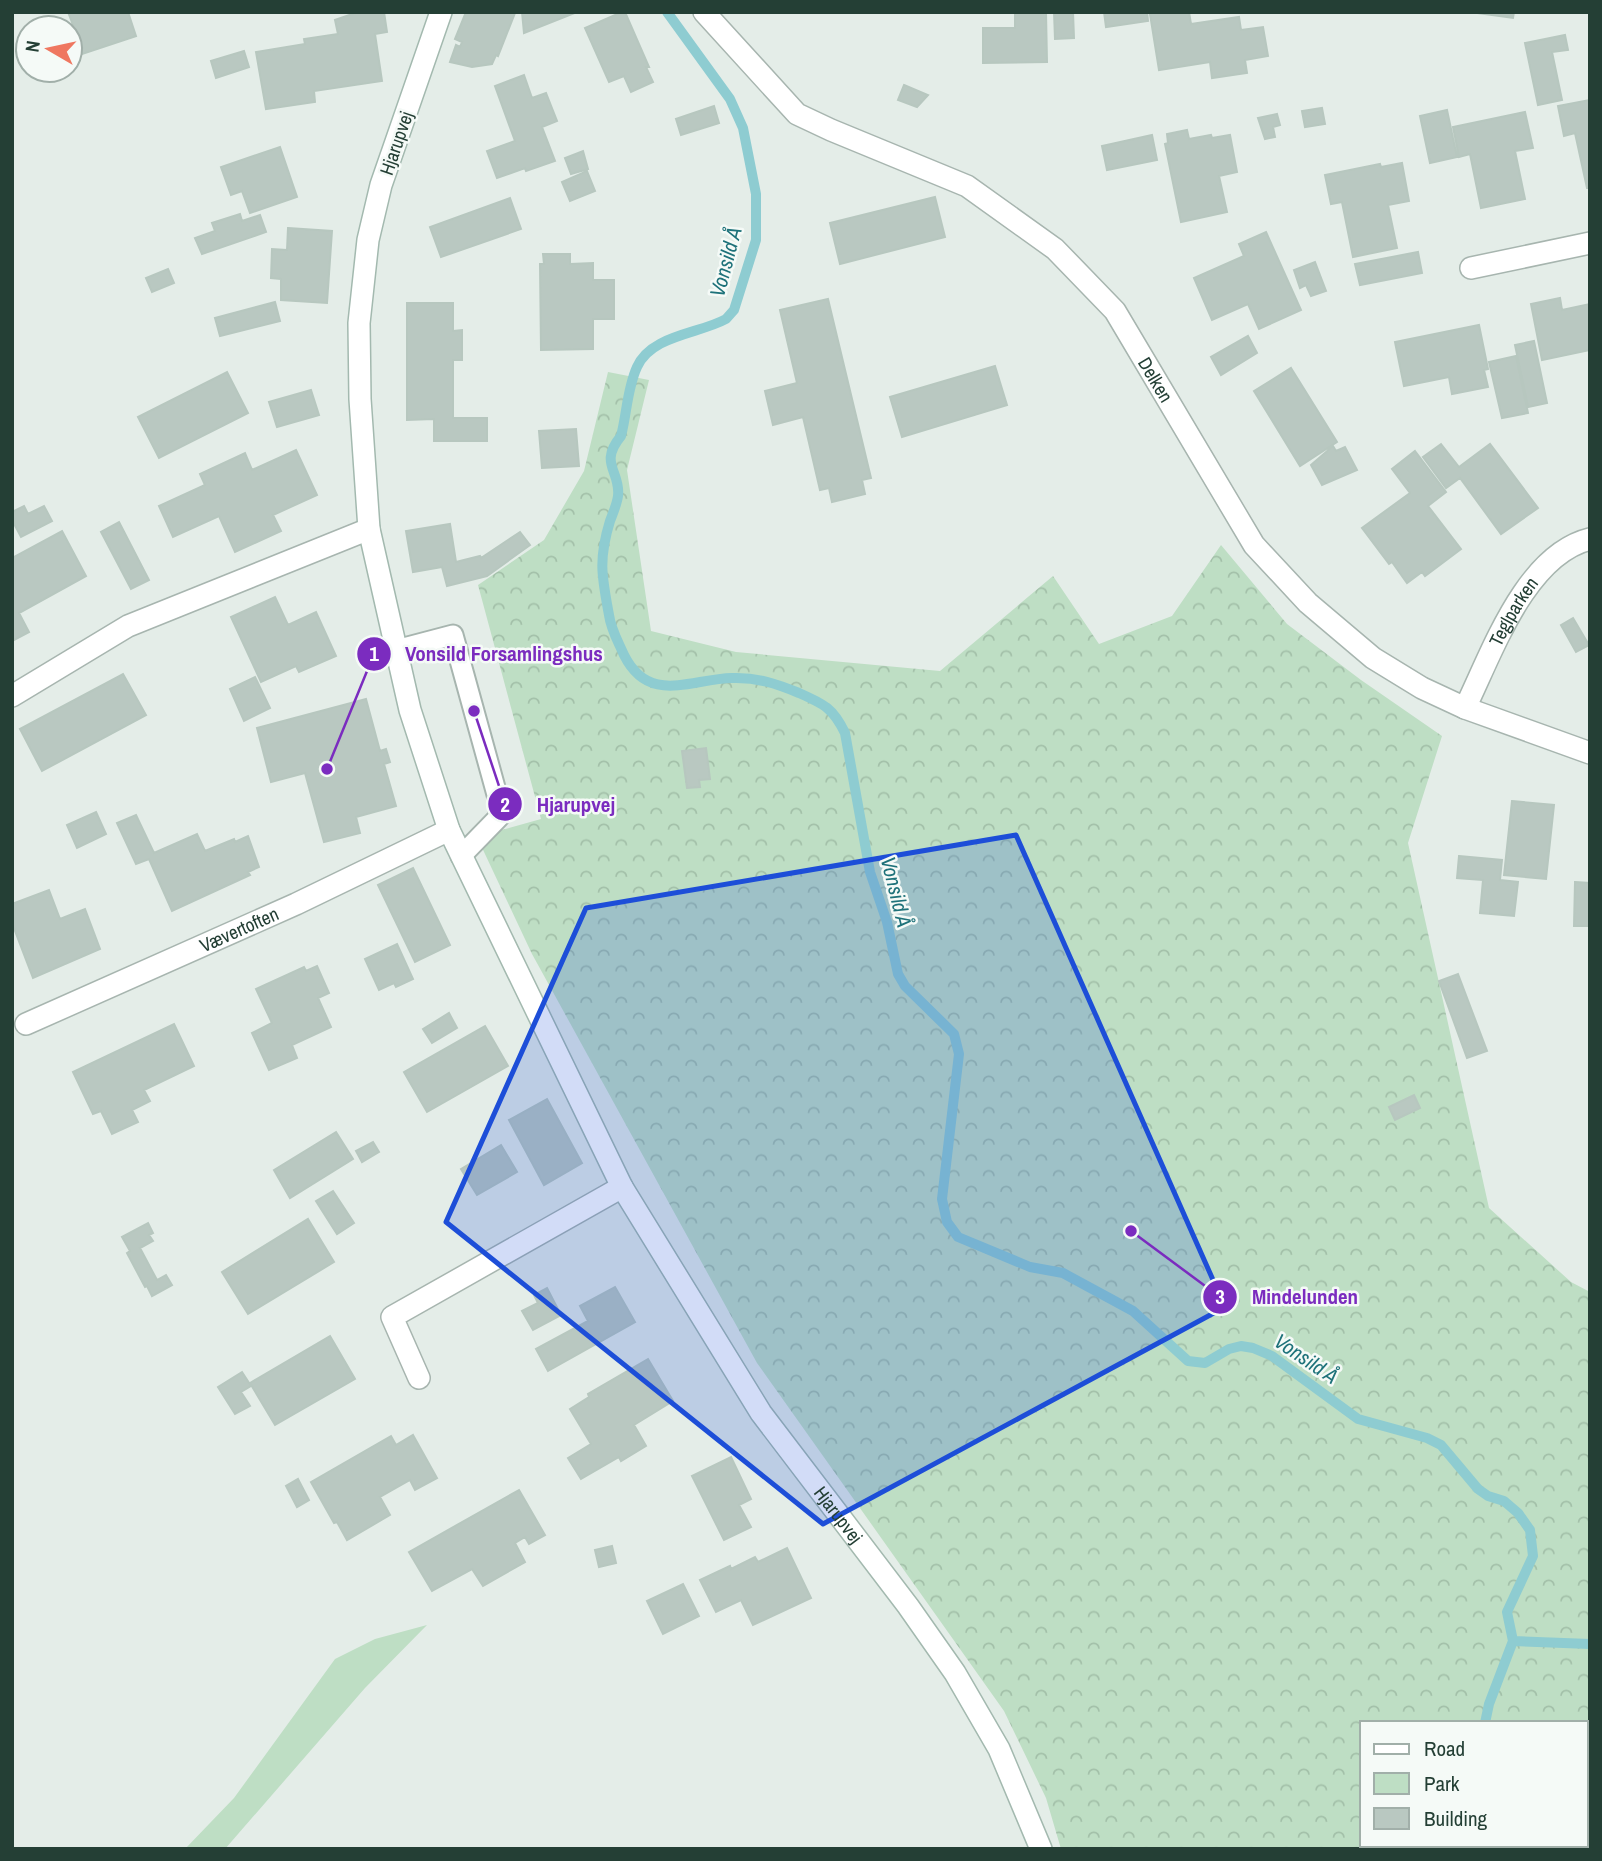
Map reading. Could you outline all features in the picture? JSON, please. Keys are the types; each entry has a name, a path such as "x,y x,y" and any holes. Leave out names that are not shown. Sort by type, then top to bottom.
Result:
{"street":[{"name":"Hjarupvej","path":"441,12 381,185 368,240 359,323 360,399 369,529 410,710 449,830 622,1186 761,1413 908,1606 954,1673 999,1749 1041,1849"},
{"name":"Delken","path":"704,12 797,114 967,186 1055,249 1115,311 1254,545 1308,603 1373,658 1422,688 1465,708 1590,753"},
{"path":"1471,268 1590,243"},
{"path":"12,696 128,626 369,529"},
{"name":"Teglparken","path":"1465,708 1531,579 1553,558 1590,539"},
{"name":"Vævertoften","path":"26,1024 296,904 449,830"},
{"path":"419,1378 392,1317 622,1186"}],"lane":[{"path":"396,650 453,635 499,802 499,817 461,856"}],"highlighted area":[{"path":"1016,835 1225,1307 823,1524 446,1222 586,908"}],"green space":[{"path":"608,372 649,380 627,470 651,631 736,652 940,671 1053,576 1099,644 1172,616 1221,545 1287,624 1442,736 1408,843 1489,1208 1571,1282 1590,1292 1590,1849 1061,1849 1046,1798 1004,1711 757,1363 532,954 477,837 541,819 478,585 544,540 584,471"},
{"path":"427,1625 365,1688 225,1849 185,1849 234,1798 335,1659 375,1639"}],"building":[{"path":"68,12 128,12 136,36 84,53 84,14"},
{"path":"358,12 384,12 387,32 375,34 382,81 314,91 315,102 266,109 256,52 305,44 304,39 338,34 335,20"},
{"path":"466,12 515,13 498,56 496,55 492,64 472,67 450,62 456,45 460,47 462,42 455,39"},
{"path":"522,12 577,12 524,33"},
{"path":"625,12 653,82 631,92 624,76 609,82 585,28"},
{"path":"1015,12 1046,12 1047,62 983,63 983,28 1015,28"},
{"path":"1054,12 1073,12 1074,38 1055,39"},
{"path":"1104,12 1147,12 1148,21 1106,27"},
{"path":"1189,12 1191,24 1239,17 1241,30 1263,27 1268,56 1245,60 1247,73 1212,78 1210,62 1159,70 1150,14"},
{"path":"1470,12 1514,12 1513,18"},
{"path":"1565,35 1568,50 1552,52 1562,100 1538,105 1525,43"},
{"path":"244,51 249,67 216,78 211,61"},
{"path":"524,75 532,98 546,93 557,121 542,127 555,161 497,178 487,151 515,141 495,86"},
{"path":"904,85 928,95 917,107 898,100"},
{"path":"1590,100 1590,188 1587,188 1575,133 1564,136 1558,106"},
{"path":"714,106 719,123 681,135 676,119"},
{"path":"1322,108 1325,124 1305,127 1302,111"},
{"path":"1447,110 1457,157 1430,163 1420,116"},
{"path":"1525,112 1533,148 1515,151 1525,199 1481,208 1470,154 1459,157 1453,127"},
{"path":"1277,114 1280,125 1273,127 1275,137 1265,139 1258,118"},
{"path":"1187,130 1189,139 1230,135 1237,172 1219,176 1227,212 1181,222 1165,144 1168,143 1167,134"},
{"path":"1152,135 1157,160 1107,170 1102,146"},
{"path":"280,147 297,197 250,213 242,191 231,195 221,167"},
{"path":"583,151 588,169 571,174 565,158"},
{"path":"1402,163 1409,201 1388,205 1397,248 1353,257 1342,202 1331,204 1325,175 1380,164 1381,167"},
{"path":"587,171 595,191 570,201 562,182"},
{"path":"935,197 945,237 840,264 830,223"},
{"path":"510,198 521,229 441,257 430,227"},
{"path":"240,214 242,221 260,215 266,232 202,254 195,238 215,231 212,223"},
{"path":"288,228 332,231 327,303 281,300 281,279 271,278 272,249 287,250"},
{"path":"1266,232 1301,310 1259,329 1248,304 1212,320 1194,278 1244,256 1239,244"},
{"path":"1418,252 1422,273 1360,285 1355,264"},
{"path":"543,254 570,254 570,264 593,263 593,280 614,280 614,319 593,319 593,349 541,350 540,264 544,264"},
{"path":"1315,262 1326,291 1311,296 1306,285 1300,288 1294,270"},
{"path":"168,269 174,283 152,292 146,278"},
{"path":"1560,298 1562,310 1590,304 1590,350 1542,360 1531,304"},
{"path":"828,299 871,478 862,480 865,494 832,502 829,488 820,490 803,417 773,425 765,391 797,383 780,310"},
{"path":"275,302 280,321 220,336 215,318"},
{"path":"407,303 453,303 453,331 462,330 462,360 453,360 453,418 487,418 487,441 434,441 434,419 407,420"},
{"path":"1479,325 1488,369 1484,370 1488,387 1452,394 1449,377 1404,386 1395,342"},
{"path":"1248,336 1257,353 1221,375 1211,357"},
{"path":"1534,341 1547,403 1528,407 1515,345"},
{"path":"1516,356 1528,413 1502,418 1489,362"},
{"path":"995,366 1007,405 902,437 890,397"},
{"path":"1291,368 1337,442 1300,466 1254,391"},
{"path":"227,372 248,413 159,458 138,417"},
{"path":"311,390 319,415 277,427 269,402"},
{"path":"576,429 579,466 542,468 539,431"},
{"path":"1441,444 1459,467 1490,444 1538,508 1501,534 1460,478 1446,488 1423,457"},
{"path":"1333,446 1336,451 1345,447 1357,470 1322,485 1311,465"},
{"path":"296,450 317,495 273,515 281,531 235,552 219,516 173,537 159,506 205,485 200,474 245,453 252,470"},
{"path":"1415,451 1446,492 1428,506 1461,549 1425,576 1422,572 1407,583 1362,528 1410,493 1392,469"},
{"path":"24,506 28,514 44,506 52,521 21,537 12,520 12,512"},
{"path":"119,522 149,580 131,589 101,532"},
{"path":"450,524 456,562 480,556 481,558 520,532 530,545 487,576 447,586 442,567 413,572 406,531"},
{"path":"62,531 86,576 19,613 29,632 12,641 12,558"},
{"path":"275,597 288,625 316,612 336,656 299,672 296,666 261,682 231,617"},
{"path":"1573,618 1589,645 1576,652 1561,625"},
{"path":"123,674 146,715 42,771 20,729"},
{"path":"255,677 270,708 244,721 230,689"},
{"path":"366,699 380,751 386,749 390,762 384,764 396,806 356,817 360,833 324,842 305,773 271,782 257,728"},
{"path":"706,748 710,779 699,780 700,787 687,788 682,751"},
{"path":"1512,801 1554,805 1546,879 1504,875"},
{"path":"96,812 106,834 77,848 67,825"},
{"path":"136,815 154,853 197,834 205,851 248,836 259,867 248,872 250,875 172,911 149,859 136,864 117,823"},
{"path":"1459,856 1502,860 1500,880 1518,882 1514,916 1480,913 1483,880 1457,878"},
{"path":"413,868 450,945 415,962 378,885"},
{"path":"1575,882 1590,883 1590,926 1574,926"},
{"path":"49,890 60,919 85,909 100,949 33,978 12,923 12,904"},
{"path":"397,944 413,979 396,987 394,983 379,990 365,959"},
{"path":"317,966 329,993 318,998 331,1027 292,1045 297,1058 269,1070 252,1033 272,1023 256,989 304,967 306,971"},
{"path":"1458,974 1487,1051 1467,1058 1439,981"},
{"path":"449,1013 457,1028 432,1043 423,1029"},
{"path":"174,1024 194,1066 144,1090 150,1101 132,1110 138,1122 112,1134 101,1111 93,1114 73,1072"},
{"path":"485,1026 508,1066 427,1112 404,1072"},
{"path":"1414,1095 1420,1108 1395,1120 1389,1107"},
{"path":"547,1099 582,1163 544,1185 509,1120"},
{"path":"336,1132 353,1159 290,1198 274,1170"},
{"path":"373,1142 379,1152 362,1162 356,1151"},
{"path":"501,1145 517,1172 477,1195 461,1169"},
{"path":"333,1191 354,1223 337,1234 316,1201"},
{"path":"308,1219 334,1262 248,1314 222,1272"},
{"path":"148,1223 153,1233 149,1235 153,1241 140,1248 157,1280 166,1275 172,1285 152,1296 127,1253 130,1251 122,1237"},
{"path":"615,1287 635,1322 548,1371 536,1349 588,1321 580,1306"},
{"path":"547,1288 561,1315 533,1330 522,1311 538,1303 534,1295"},
{"path":"330,1336 355,1379 275,1425 250,1383"},
{"path":"648,1359 673,1401 634,1425 646,1446 621,1461 619,1457 581,1479 568,1458 591,1444 570,1409 589,1397 588,1394"},
{"path":"242,1372 251,1386 241,1392 250,1406 235,1414 218,1387"},
{"path":"413,1435 437,1478 415,1490 410,1480 380,1497 390,1515 347,1540 311,1482 391,1436 396,1445"},
{"path":"731,1457 751,1499 739,1505 751,1527 724,1540 692,1476"},
{"path":"298,1479 309,1500 297,1507 286,1486"},
{"path":"519,1490 545,1535 529,1544 525,1537 515,1543 525,1562 483,1586 472,1569 432,1591 409,1552"},
{"path":"612,1546 616,1563 599,1567 595,1550"},
{"path":"787,1548 811,1598 753,1625 741,1600 716,1612 700,1580 755,1557 758,1562"},
{"path":"683,1584 699,1616 663,1634 647,1601"}],"waterway":[{"name":"Vonsild Å","path":"667,12 730,99 743,128 756,194 756,240 734,310 726,319 653,348 644,356 634,375 621,436 611,454 618,496 606,535 603,558 603,579 610,620 624,655 634,670 646,680 658,685 672,686 732,678 775,684 821,704 832,712 841,725 845,733 870,872 887,922 898,974 905,986 954,1034 959,1054 942,1199 947,1222 958,1237 1030,1267 1063,1273 1133,1311 1188,1361 1205,1363 1229,1349 1241,1346 1253,1348 1272,1356 1358,1419 1427,1438 1441,1445 1478,1489 1488,1496 1504,1501 1518,1513 1530,1530 1533,1556 1507,1612 1513,1641"},
{"path":"1513,1641 1590,1644"},
{"path":"1485,1721 1489,1704 1513,1641"}],"place":[{"name":"Hjarupvej","path":"474,711"},
{"name":"Vonsild Forsamlingshus","path":"327,769"},
{"name":"Mindelunden","path":"1131,1231"}]}
